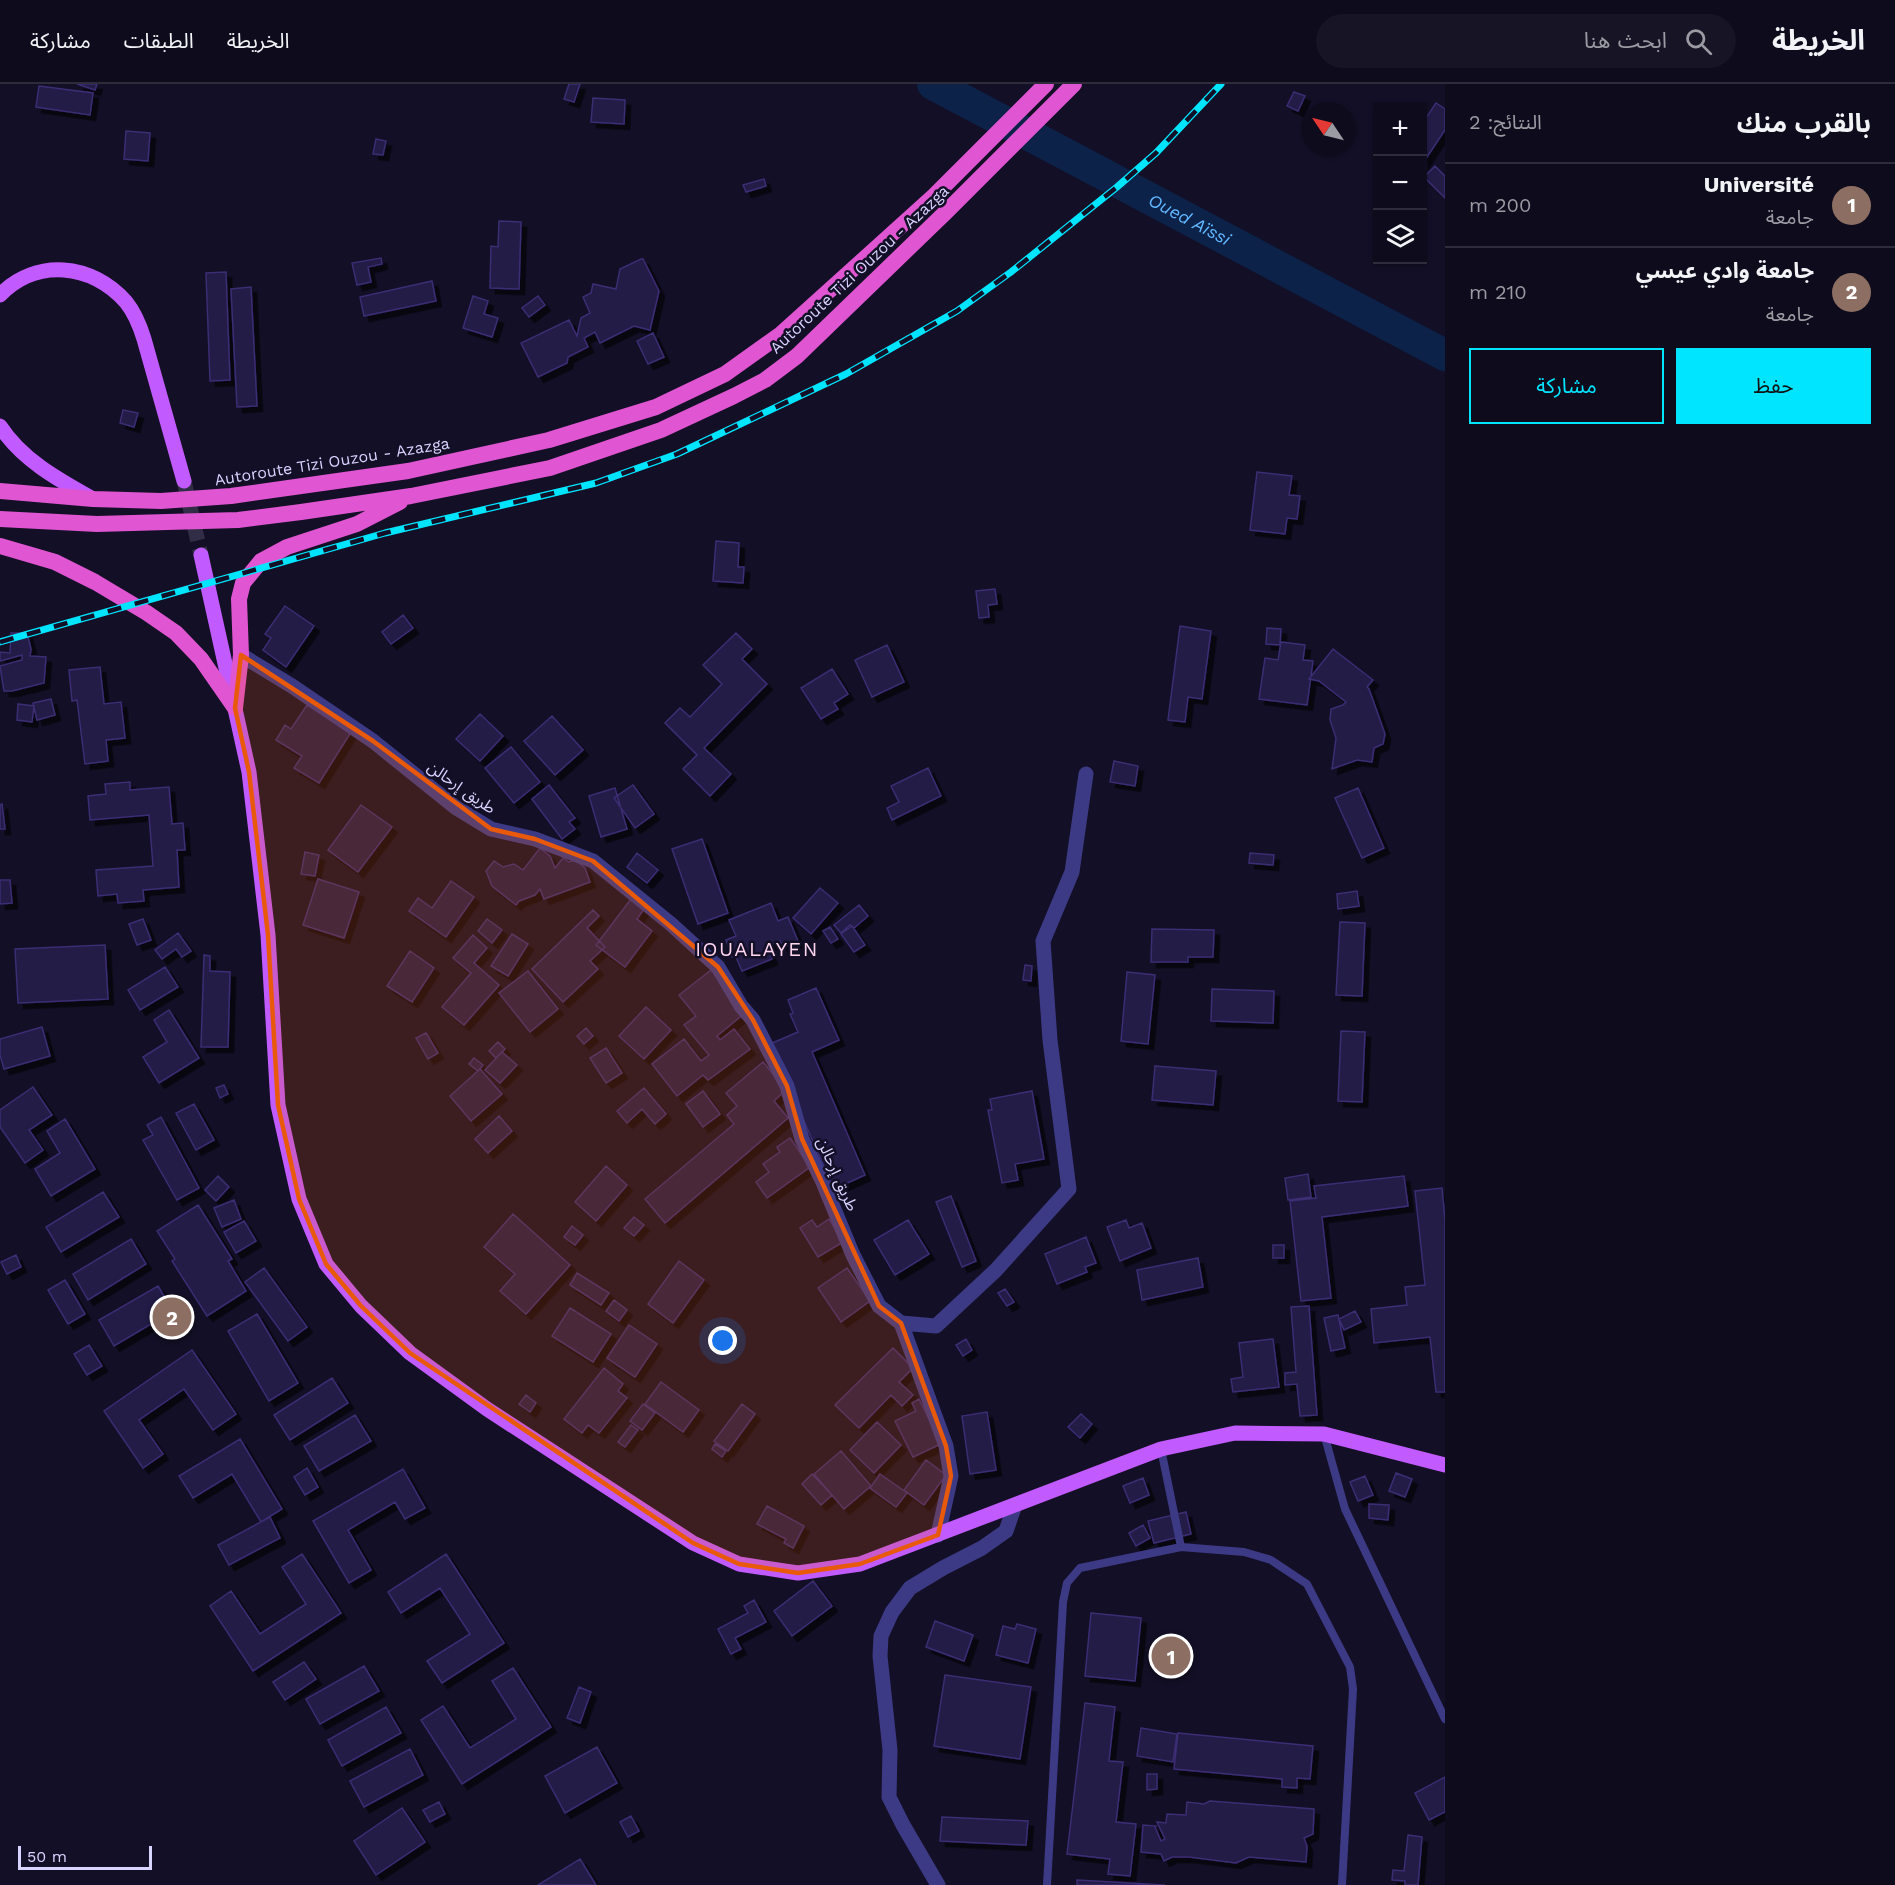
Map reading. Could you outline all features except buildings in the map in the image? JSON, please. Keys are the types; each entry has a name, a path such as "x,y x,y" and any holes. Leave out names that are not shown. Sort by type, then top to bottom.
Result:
{"highway":[{"name":"Autoroute Tizi Ouzou - Azazga","path":"0,492 161,501 231,496 408,471 549,440 656,408 725,374 781,334 934,196 1046,84"},
{"name":"Autoroute Tizi Ouzou - Azazga","path":"0,519 97,524 238,520 411,496 550,468 662,430 765,380 796,356 947,211 1074,84"},
{"path":"235,708 241,655 239,599 243,583 261,561 287,548 357,524 411,496"},
{"path":"0,546 55,562 95,582 147,613 176,633 201,658 235,708"}],"main road":[{"path":"0,295 27,275 60,269 95,278 113,288 138,320 184,481"},
{"path":"0,426 17,448 35,463 93,499"},
{"path":"201,555 249,772 268,935 278,1105 299,1200 326,1264 361,1306 410,1353 487,1409 693,1543 739,1564 798,1573 860,1564 1161,1449 1235,1432 1324,1434 1445,1465"}],"street":[{"name":"طريق إرحالن","path":"241,655 292,686 373,741 455,807 491,829 535,839 593,861 671,924 718,967 741,1006 753,1020 787,1086 802,1140 873,1296 879,1306 901,1323"},
{"path":"938,1535 951,1476 946,1446 901,1323 936,1326 996,1270 1069,1190 1050,1040 1043,941 1072,872 1086,774"},
{"path":"939,1885 889,1797 890,1750 880,1656 881,1636 892,1612 910,1588 982,1548 1006,1531 1015,1505"}],"lane":[{"path":"1324,1434 1345,1509 1445,1719"},
{"path":"1161,1449 1181,1547"},
{"path":"1047,1885 1063,1602 1067,1583 1080,1568 1181,1547 1244,1552 1262,1557 1271,1560 1307,1584 1350,1667 1353,1689 1342,1885"}],"highlighted area":[{"path":"241,655 373,741 491,829 535,839 593,861 718,967 753,1020 787,1086 802,1139 879,1306 901,1323 946,1446 951,1476 938,1535 860,1564 798,1573 739,1564 693,1543 410,1353 361,1306 326,1264 299,1199 278,1105 268,935 249,772 235,708"}],"waterway":[{"name":"Oued Aïssi","path":"933,84 1445,355"}],"tunnel":[{"path":"184,481 201,555"}],"railway":[{"path":"0,642 385,533 596,483 677,454 846,374 957,311 1011,272 1117,187 1156,153 1221,84"}],"place":[{"name":"جامعة وادي عيسي","path":"172,1317"},
{"name":"Université","path":"1171,1656"}],"district":[{"name":"IOUALAYEN","path":"757,949"}]}
